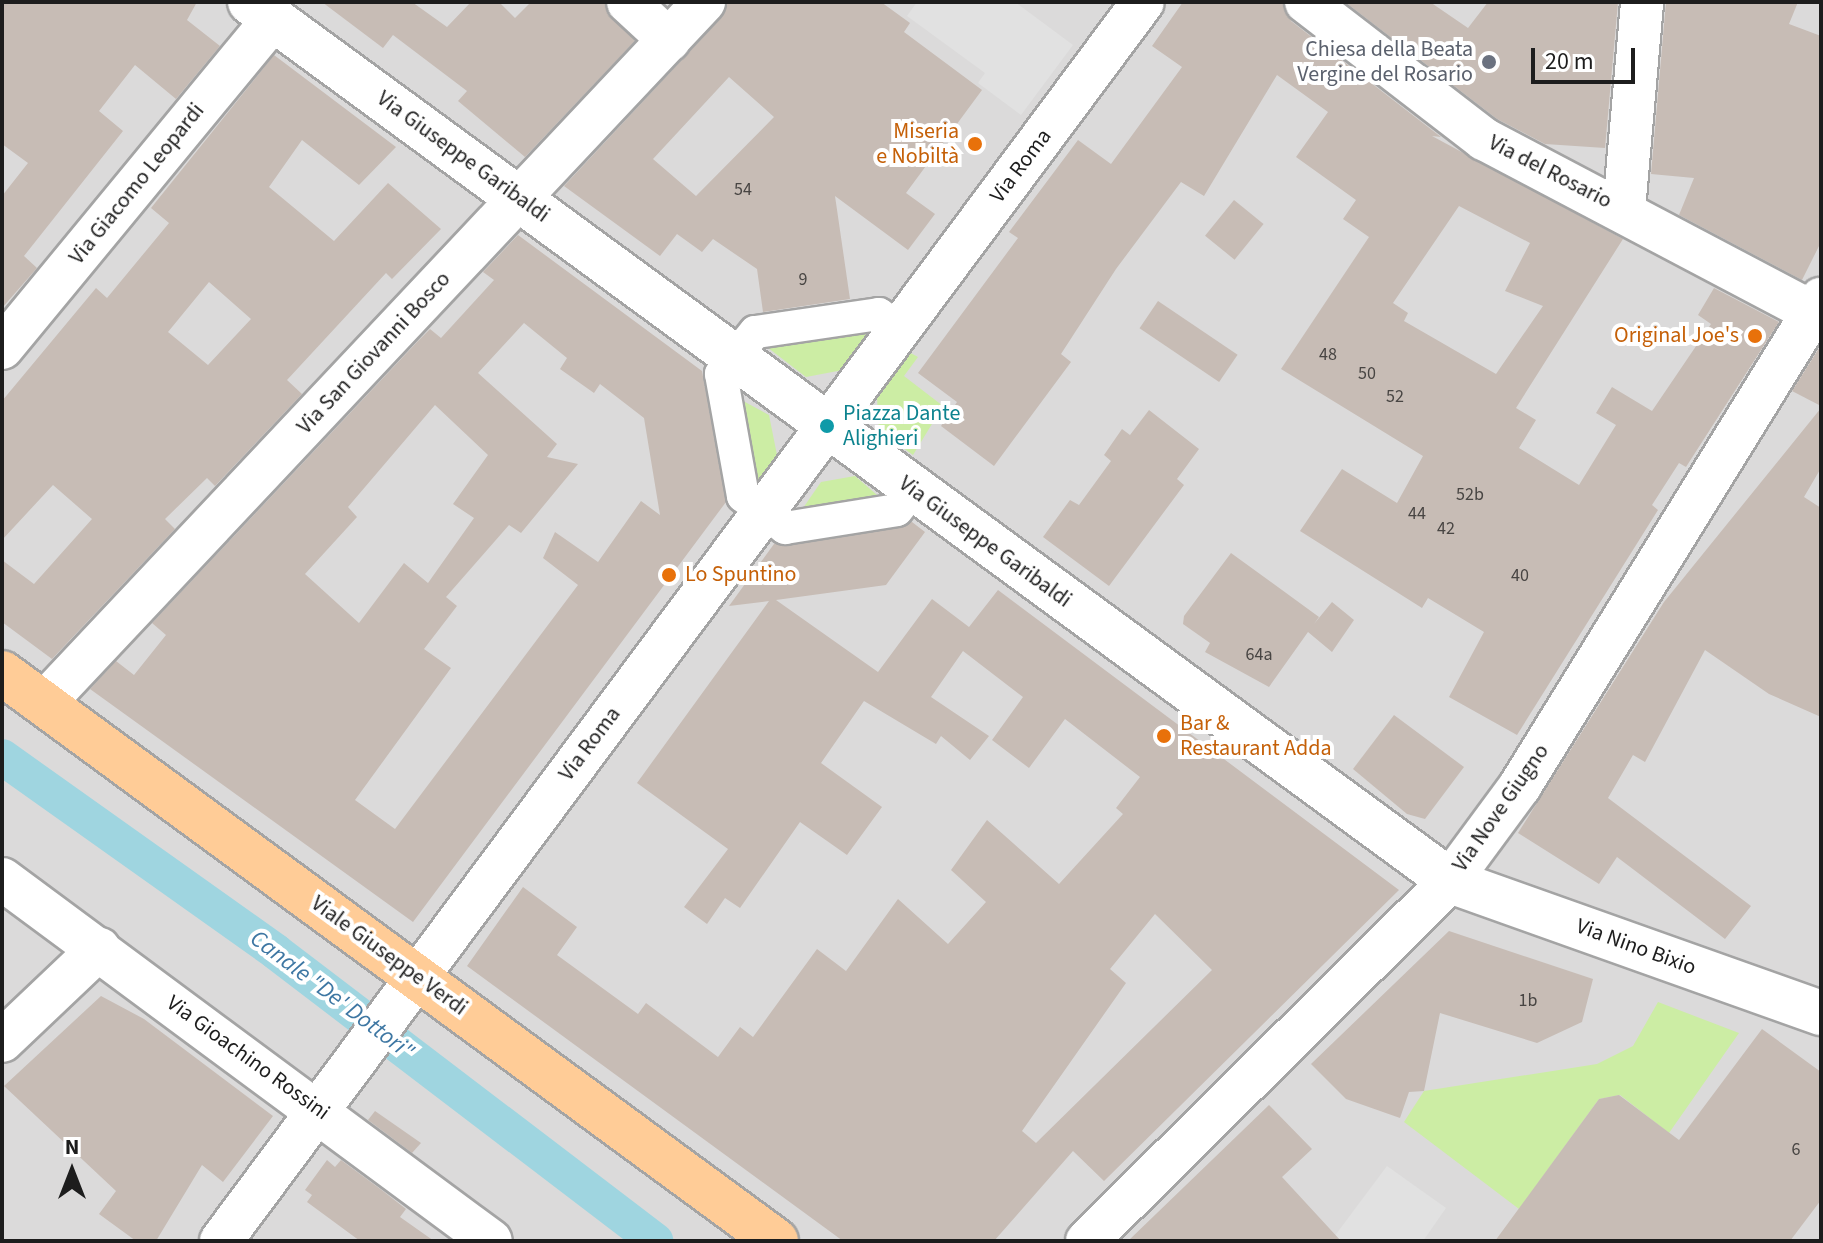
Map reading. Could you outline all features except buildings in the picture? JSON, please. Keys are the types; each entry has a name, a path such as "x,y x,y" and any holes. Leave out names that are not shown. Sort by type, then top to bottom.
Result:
{"main road":[{"name":"Viale Giuseppe Verdi","path":"2,673 776,1241"}],"street":[{"path":"628,2 669,40"},
{"name":"Via San Giovanni Bosco","path":"44,703 704,2"},
{"name":"Via Roma","path":"899,329 1143,2"},
{"name":"Via del Rosario","path":"1306,2 1484,139 1818,309"},
{"path":"1624,209 1642,2"},
{"name":"Via Giuseppe Garibaldi","path":"261,10 1450,881"},
{"name":"Via Giacomo Leopardi","path":"2,348 261,10"},
{"name":"Via Nove Giugno","path":"1087,1241 1450,881 1520,786 1818,309"},
{"path":"753,504 826,426 899,329 879,314 755,332 721,374 753,504 785,528 897,510 913,490"},
{"name":"Via Roma","path":"221,1241 416,976 753,504"},
{"name":"Via Gioachino Rossini","path":"2,879 317,1108 491,1241"},
{"name":"Via Nino Bixio","path":"1450,881 1821,1013"},
{"path":"2,1041 99,949"}],"shaded area":[{"path":"2,2 1821,2 1821,1241 2,1241"},
{"path":"917,2 1015,2 1073,45 1021,115 978,83 985,73 907,16"},
{"path":"1387,1166 1446,1208 1423,1241 1331,1241"}],"green space":[{"path":"874,326 843,370 806,377 763,344"},
{"path":"907,351 918,357 904,376 943,406 913,455 879,431 877,398"},
{"path":"732,395 769,415 778,460 754,498"},
{"path":"855,476 892,508 792,524 821,482"},
{"path":"1658,1002 1739,1033 1669,1133 1620,1095 1599,1099 1519,1209 1404,1122 1424,1091 1597,1064 1633,1046"}],"waterway":[{"name":"Canale \"De' Dottori\"","path":"2,757 276,952 656,1241"}],"place":[{"name":"Chiesa della Beata Vergine del Rosario","path":"1489,62"},
{"name":"Miseria e Nobiltà","path":"975,144"},
{"name":"Original Joe's","path":"1755,336"},
{"name":"Piazza Dante Alighieri","path":"827,426"},
{"name":"Lo Spuntino","path":"669,575"},
{"name":"Bar & Restaurant Adda","path":"1164,736"}]}
